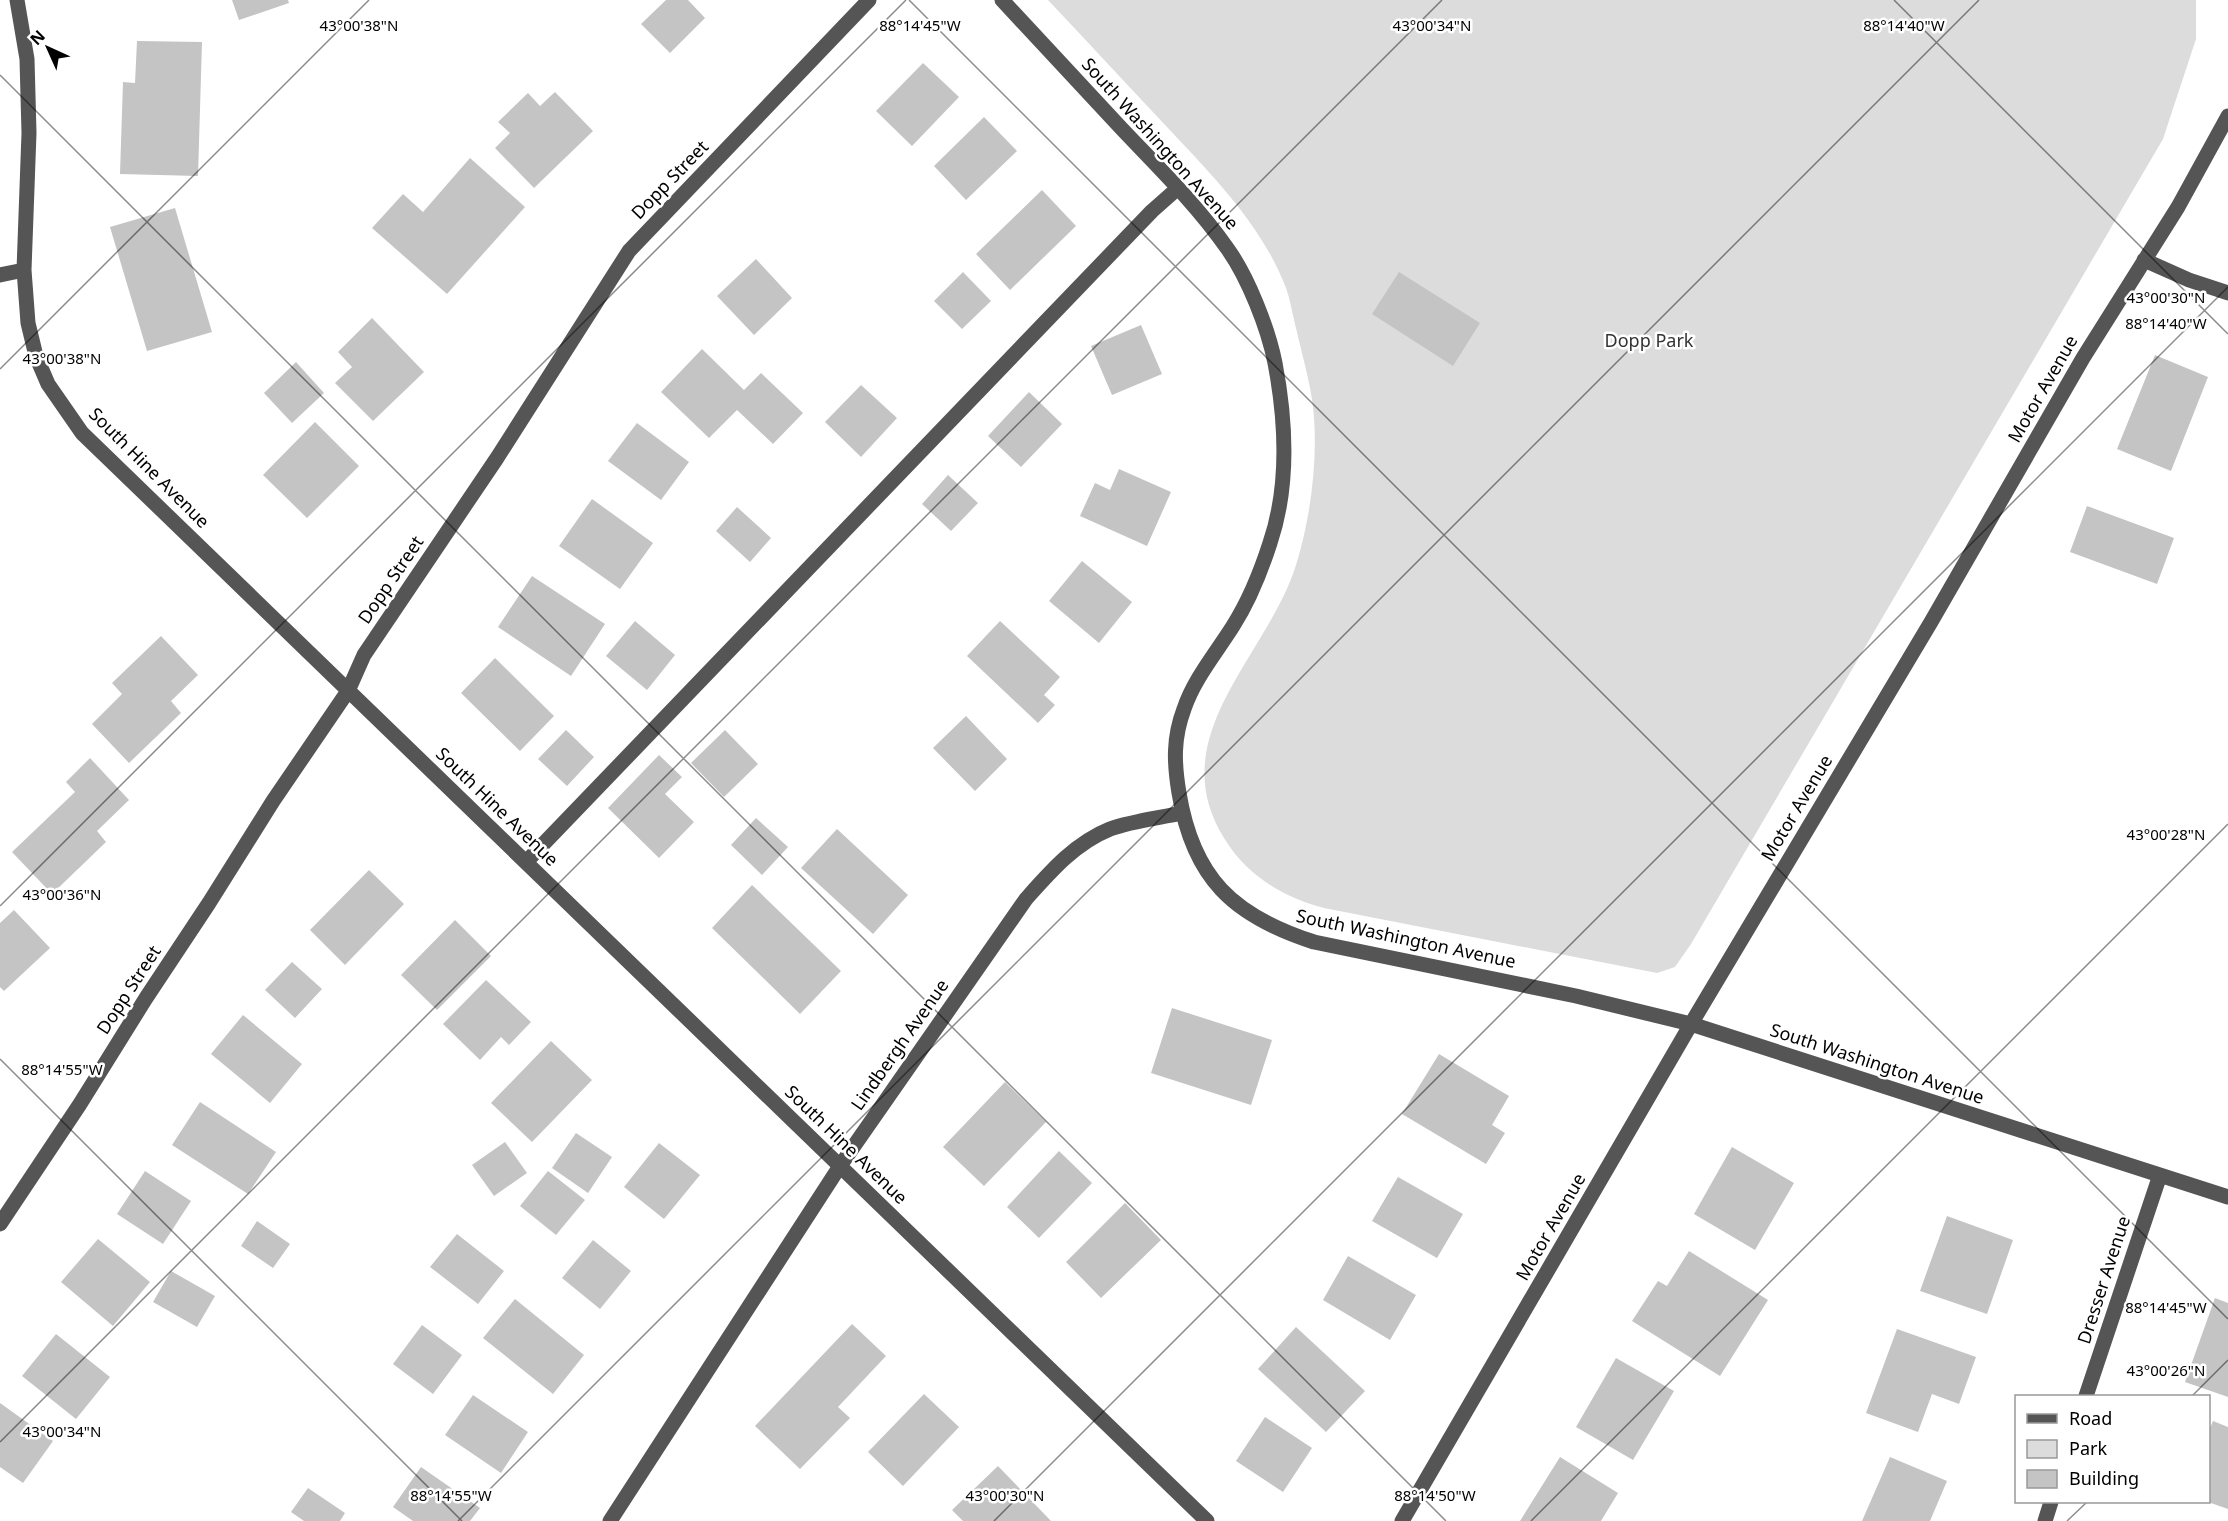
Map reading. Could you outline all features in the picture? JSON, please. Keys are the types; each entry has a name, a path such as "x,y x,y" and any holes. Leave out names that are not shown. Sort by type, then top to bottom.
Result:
{"street":[{"name":"South Hine Avenue","path":"17,0 27,59 29,133 24,270 28,322 36,356 48,384 82,433 1207,1521"},
{"name":"Dopp Street","path":"0,1224 80,1104 273,801 348,691 364,655 497,458 629,251 869,0"},
{"name":"South Washington Avenue","path":"1002,0 1178,188 1228,249 1257,305 1275,362 1283,433 1283,474 1271,541 1236,622 1195,686 1184,708 1177,735 1174,762 1185,828 1197,858 1221,890 1247,913 1281,932 1314,942 1576,996 1690,1024 2228,1197"},
{"name":"Motor Avenue","path":"1402,1521 1690,1024 1931,622 2083,358 2178,207 2228,116"},
{"path":"526,862 1152,211 1178,188"},
{"path":"2144,260 2228,293"},
{"path":"0,275 24,270"},
{"name":"Lindbergh Avenue","path":"610,1521 840,1166 1026,899 1051,870 1076,847 1110,829 1182,813"},
{"name":"Dresser Avenue","path":"2086,1395 2160,1175"},
{"path":"2045,1521 2051,1503"}],"green space":[{"name":"Dopp Park","path":"1048,0 2196,0 2196,39 2163,139 1691,944 1675,967 1657,973 1324,908 1294,898 1267,883 1244,863 1224,838 1208,801 1205,765 1212,731 1226,697 1282,599 1302,545 1315,454 1313,409 1308,380 1286,288 1264,243 1250,222 1201,164"}],"building":[{"path":"232,0 288,0 289,3 239,20"},
{"path":"666,0 688,0 705,18 670,53 641,24"},
{"path":"137,41 202,42 198,176 120,174 123,82 135,83"},
{"path":"923,63 959,97 912,146 876,111"},
{"path":"555,92 593,131 534,188 495,148 510,133 498,122 528,93 540,106"},
{"path":"984,117 1017,151 966,200 934,166"},
{"path":"470,158 525,207 447,294 372,228 403,194 423,212"},
{"path":"1042,190 1076,226 1010,290 976,254"},
{"path":"175,208 212,332 147,351 110,227"},
{"path":"756,259 792,298 754,335 717,296"},
{"path":"963,272 991,301 962,329 934,301"},
{"path":"1399,272 1480,323 1453,366 1372,314"},
{"path":"372,318 424,372 373,421 335,383 352,367 338,352"},
{"path":"1141,325 1162,374 1112,395 1091,346"},
{"path":"702,349 744,390 761,373 803,413 773,444 737,410 709,438 661,392"},
{"path":"2155,355 2208,377 2171,471 2117,449"},
{"path":"296,362 324,393 292,423 264,393"},
{"path":"861,385 897,418 861,457 825,422"},
{"path":"1029,392 1062,424 1021,467 988,436"},
{"path":"315,422 359,466 307,518 263,475"},
{"path":"637,423 689,462 661,500 608,461"},
{"path":"1119,469 1171,492 1147,546 1080,516 1095,483 1110,490"},
{"path":"948,475 978,503 951,531 922,504"},
{"path":"592,499 653,543 620,589 559,546"},
{"path":"2087,506 2174,538 2157,584 2070,552"},
{"path":"737,507 771,538 750,562 716,531"},
{"path":"1082,561 1132,602 1099,643 1049,601"},
{"path":"532,576 605,624 571,676 498,627"},
{"path":"635,621 675,655 647,690 606,656"},
{"path":"1000,621 1060,677 1044,695 1055,705 1038,723 967,656"},
{"path":"161,636 198,675 171,701 181,713 129,763 92,724 122,694 112,683"},
{"path":"495,658 554,716 520,751 461,693"},
{"path":"966,716 1007,759 975,791 933,748"},
{"path":"566,730 594,757 567,786 538,759"},
{"path":"725,730 758,764 724,797 691,763"},
{"path":"659,755 682,777 665,794 694,822 659,858 608,808"},
{"path":"90,758 129,800 97,831 106,842 52,894 12,852 75,792 66,782"},
{"path":"756,818 788,847 762,875 731,845"},
{"path":"837,829 908,895 873,934 801,868"},
{"path":"369,870 404,904 345,965 310,930"},
{"path":"752,885 841,971 800,1014 712,928"},
{"path":"14,910 50,948 4,991 0,987 0,923"},
{"path":"455,920 491,956 437,1010 401,975"},
{"path":"292,962 322,989 295,1018 265,990"},
{"path":"486,980 531,1022 509,1045 501,1037 480,1060 443,1024"},
{"path":"1172,1008 1272,1040 1251,1105 1151,1073"},
{"path":"243,1015 302,1064 270,1103 211,1054"},
{"path":"551,1041 592,1080 532,1142 491,1103"},
{"path":"1439,1054 1509,1096 1492,1125 1505,1133 1486,1164 1402,1114"},
{"path":"1005,1082 1046,1122 984,1186 943,1147"},
{"path":"200,1102 276,1152 248,1194 172,1145"},
{"path":"576,1133 612,1157 588,1193 552,1168"},
{"path":"505,1142 527,1173 494,1196 472,1165"},
{"path":"659,1143 700,1175 664,1219 624,1187"},
{"path":"1732,1147 1794,1183 1755,1250 1694,1214"},
{"path":"1059,1151 1092,1183 1039,1238 1007,1207"},
{"path":"145,1171 191,1201 163,1244 117,1214"},
{"path":"548,1171 585,1200 556,1235 520,1206"},
{"path":"1398,1177 1463,1214 1437,1258 1372,1221"},
{"path":"1125,1203 1161,1240 1101,1298 1066,1262"},
{"path":"1947,1216 2013,1240 1987,1314 1920,1291"},
{"path":"257,1221 290,1244 273,1268 241,1246"},
{"path":"457,1234 504,1271 478,1304 430,1267"},
{"path":"98,1239 150,1282 113,1326 61,1282"},
{"path":"593,1240 631,1271 600,1309 562,1278"},
{"path":"1689,1251 1768,1300 1720,1376 1632,1321 1658,1281 1667,1286"},
{"path":"1348,1256 1416,1295 1390,1340 1323,1300"},
{"path":"171,1271 215,1296 197,1327 153,1302"},
{"path":"2215,1298 2228,1303 2228,1397 2185,1382"},
{"path":"515,1299 584,1355 553,1394 483,1338"},
{"path":"852,1324 886,1356 838,1407 850,1418 800,1469 755,1426"},
{"path":"422,1325 462,1355 433,1394 393,1364"},
{"path":"1296,1327 1365,1391 1326,1432 1258,1369"},
{"path":"1897,1329 1976,1357 1959,1404 1932,1394 1918,1432 1866,1413"},
{"path":"56,1334 110,1377 76,1419 22,1376"},
{"path":"1616,1358 1674,1391 1633,1460 1576,1427"},
{"path":"924,1394 959,1427 903,1486 868,1452"},
{"path":"473,1395 528,1432 501,1473 445,1435"},
{"path":"0,1403 53,1441 23,1483 0,1467"},
{"path":"1265,1417 1312,1448 1283,1492 1236,1461"},
{"path":"2213,1421 2228,1427 2228,1509 2210,1503 2210,1428"},
{"path":"1560,1457 1618,1493 1601,1521 1520,1521"},
{"path":"1890,1457 1947,1481 1930,1521 1862,1521"},
{"path":"998,1466 1051,1521 963,1521 952,1510"},
{"path":"421,1467 480,1508 470,1521 413,1521 393,1507"},
{"path":"308,1488 345,1513 340,1521 304,1521 291,1512"}]}
